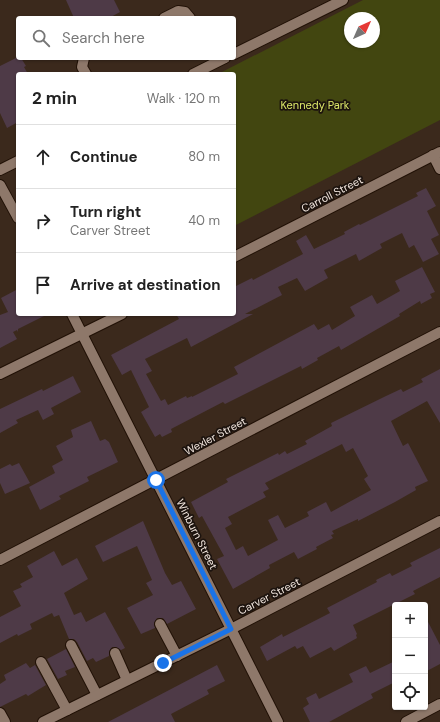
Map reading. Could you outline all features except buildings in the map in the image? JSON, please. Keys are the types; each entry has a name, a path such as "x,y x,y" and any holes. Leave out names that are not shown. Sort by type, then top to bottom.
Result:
{"street":[{"path":"236,53 342,0"},
{"path":"168,16 178,11 185,12 188,16"},
{"path":"84,60 82,67 85,72"},
{"path":"196,72 213,61"},
{"path":"437,154 440,169"},
{"name":"Carroll Street","path":"236,256 437,154"},
{"path":"0,170 16,162"},
{"path":"0,186 15,206"},
{"name":"Winburn Street","path":"73,316 278,722"},
{"path":"0,374 118,316"},
{"name":"Wexler Street","path":"0,560 440,332"},
{"name":"Carver Street","path":"43,722 178,656 440,521"},
{"path":"160,624 178,656"},
{"path":"70,646 97,695"},
{"path":"115,653 128,680"},
{"path":"41,662 67,710"},
{"path":"406,722 440,704"},
{"path":"0,713 5,722"}],"green space":[{"name":"Kennedy Park","path":"363,0 440,0 440,120 236,225 236,72 222,72"}],"route":[{"path":"156,480 231,629 163,663"}]}
